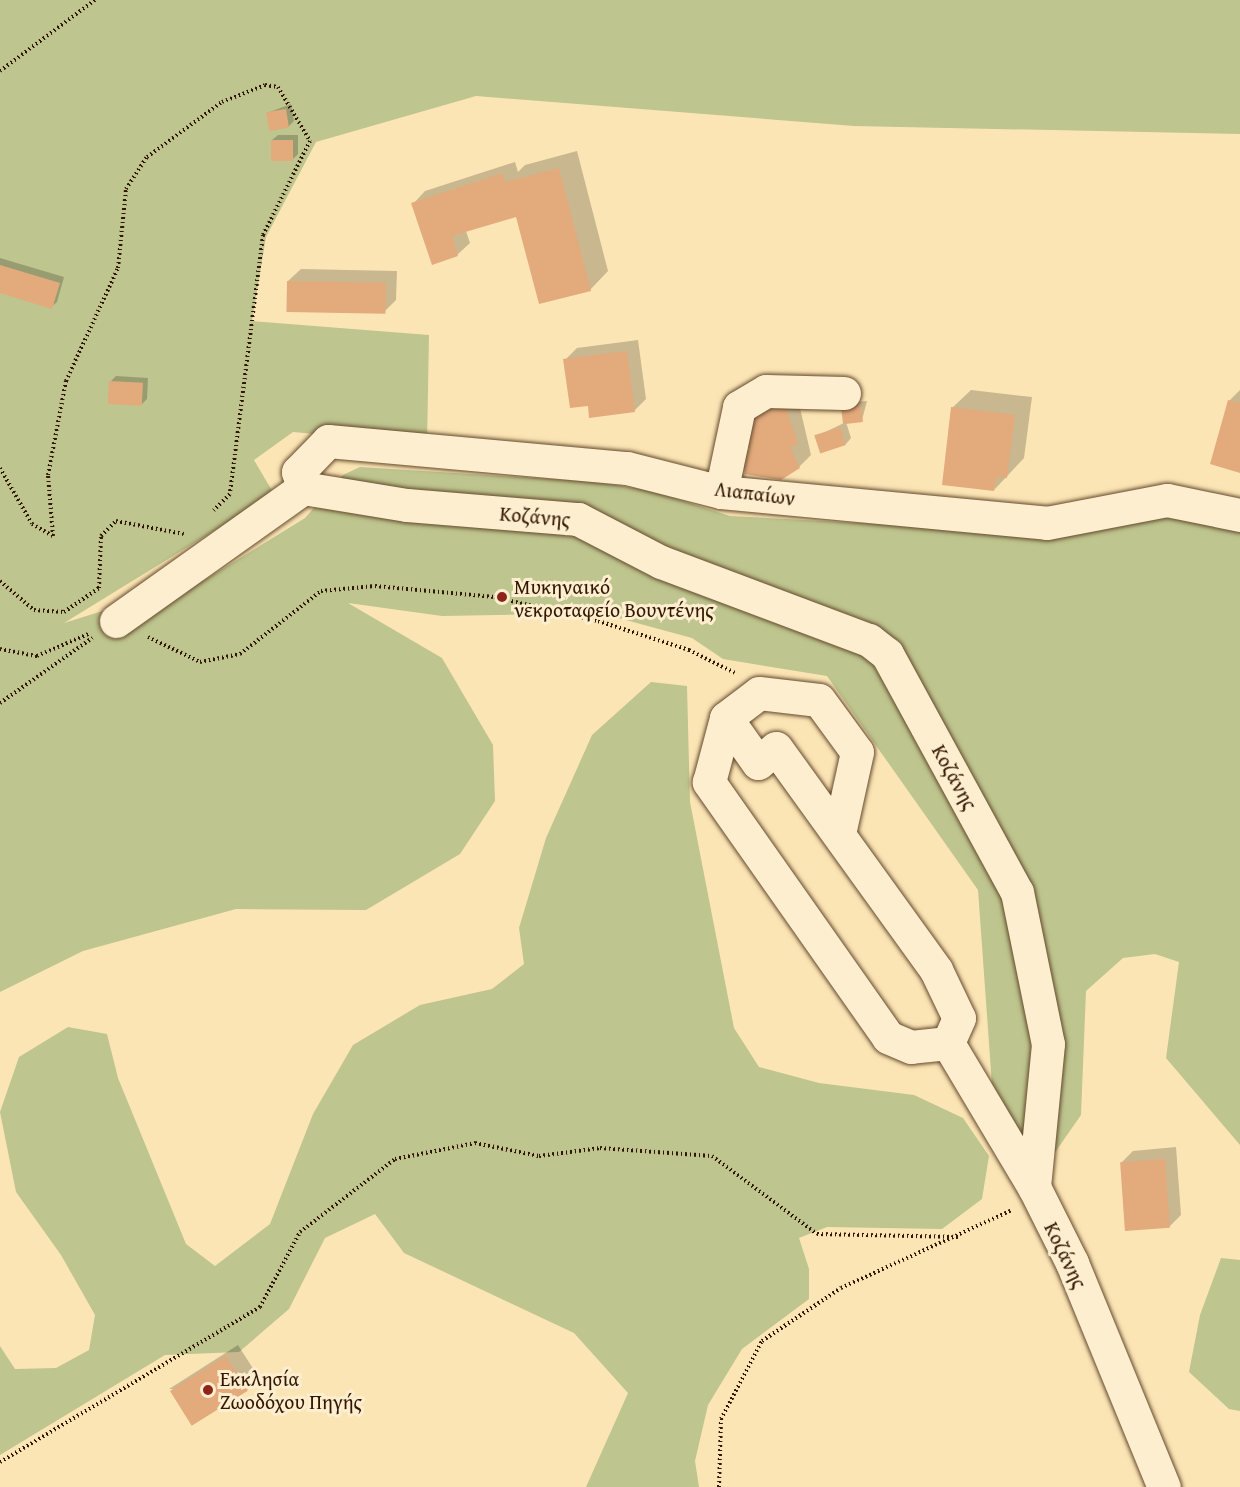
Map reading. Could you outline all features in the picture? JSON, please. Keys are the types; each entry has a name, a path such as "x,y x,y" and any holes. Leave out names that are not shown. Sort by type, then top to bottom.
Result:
{"street":[{"path":"721,492 739,407 766,392 844,393"},
{"name":"Λιαπαίων","path":"303,488 302,465 328,441 627,468 721,492 1047,523 1167,500 1240,515"},
{"path":"116,621 303,488"},
{"name":"Κοζάνης","path":"303,488 407,505 578,519 661,562 869,640 887,654 1017,892 1048,1044 1036,1192 1072,1263 1164,1487"},
{"path":"839,834 857,752 819,700 759,693 726,718 710,782 888,1037 911,1047 948,1043"},
{"path":"726,718 758,763 776,748 936,970 959,1018 948,1043"},
{"path":"948,1043 1036,1192"}],"path":[{"path":"0,71 95,0"},
{"path":"0,468 32,524 53,536 48,475 66,381 117,268 126,189 147,157 222,102 265,85 278,87 310,141 263,235 230,494 206,518"},
{"path":"0,581 34,610 64,612 99,588 101,536 116,521 189,535"},
{"path":"0,649 37,656 116,621 200,662 240,654 321,591 375,586 494,597 689,650 733,671 759,693"},
{"path":"0,703 116,621"},
{"path":"0,1462 260,1307 300,1232 395,1159 475,1143 539,1156 600,1148 712,1156 817,1234 960,1237"},
{"path":"719,1487 721,1419 762,1341 841,1288 960,1237 1036,1192"}],"green space":[{"path":"0,0 1240,0 1240,134 854,126 476,96 316,142 266,237 252,321 429,335 427,444 293,432 254,460 274,494 64,623 208,578 305,518 343,475 360,467 597,482 652,491 730,516 934,527 1160,512 1240,530 1240,1145 1166,1058 1179,962 1155,954 1123,958 1086,991 1081,1115 1049,1161 1023,1149 993,1099 978,890 827,676 723,659 692,638 600,613 442,616 348,603 442,658 493,745 495,801 460,854 366,910 236,909 83,951 0,992"},
{"path":"651,682 687,686 690,802 734,1028 759,1067 819,1083 914,1095 963,1118 989,1156 982,1199 942,1229 827,1227 799,1238 809,1269 809,1299 742,1349 708,1405 695,1461 699,1487 586,1487 628,1393 574,1333 404,1253 375,1214 325,1238 289,1309 239,1352 165,1355 0,1455 0,1346 15,1369 56,1368 89,1350 95,1315 61,1255 16,1192 0,1112 19,1057 68,1027 107,1034 118,1078 186,1244 215,1266 270,1224 313,1114 353,1045 420,1005 492,989 524,964 519,928 546,838 592,735"},
{"path":"1221,1258 1240,1260 1240,1411 1229,1409 1189,1372 1200,1315"}],"building":[{"path":"286,109 289,128 269,131 266,112"},
{"path":"271,140 293,140 293,161 271,161"},
{"path":"559,168 591,291 539,304 516,217 452,236 458,256 432,265 411,203 503,173 505,182"},
{"path":"0,265 60,283 52,309 0,293"},
{"path":"287,281 386,283 385,314 286,312"},
{"path":"627,351 635,412 589,418 588,406 570,408 563,359"},
{"path":"109,381 143,383 142,406 108,404"},
{"path":"1228,400 1240,403 1240,473 1210,464"},
{"path":"785,406 798,444 790,447 800,468 781,480 745,474 741,454 750,453 739,422"},
{"path":"861,406 863,422 843,424 841,408"},
{"path":"951,407 1015,415 1007,478 996,477 994,491 942,485"},
{"path":"840,427 846,445 820,453 814,435"},
{"path":"1165,1159 1170,1228 1125,1231 1120,1162"},
{"name":"Εκκλησία Ζωοδόχου Πηγής","path":"226,1356 248,1391 192,1426 170,1391"}],"place":[{"name":"Μυκηναικό νεκροταφείο Βουντένης","path":"502,597"},
{"name":"Εκκλησία Ζωοδόχου Πηγής","path":"208,1390"}]}
